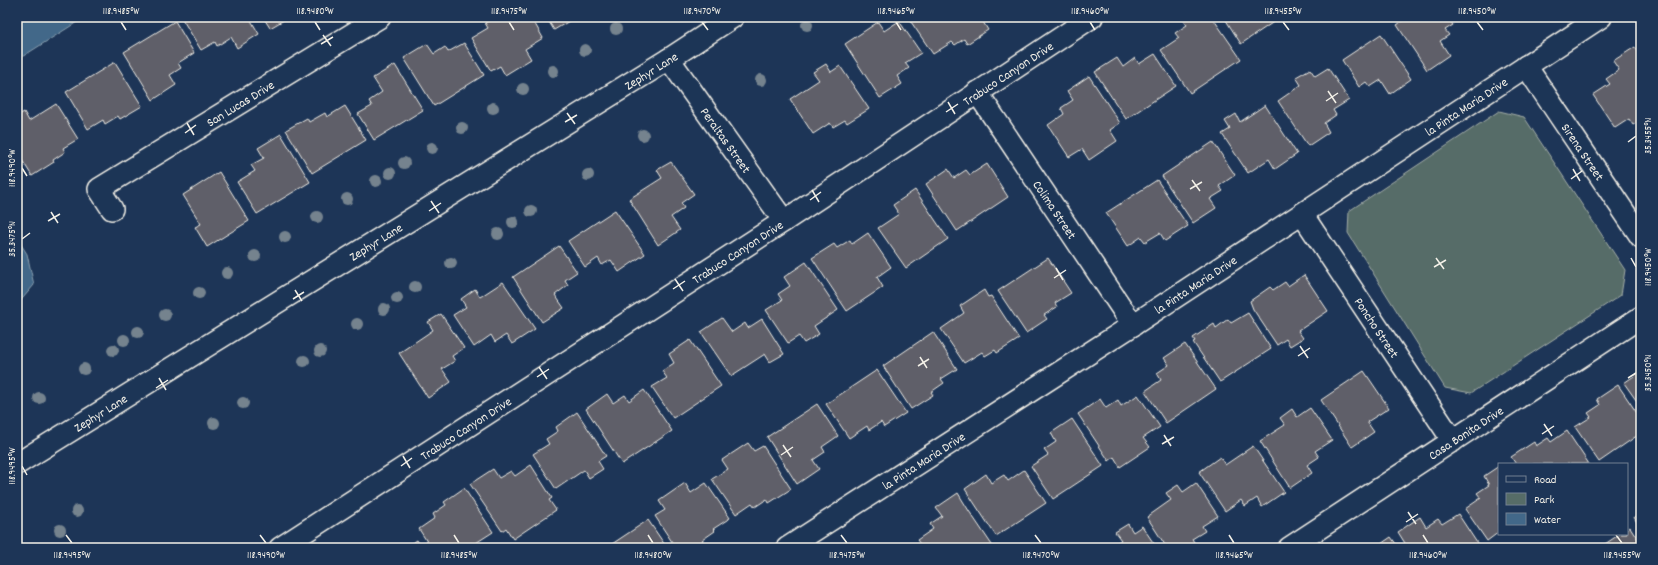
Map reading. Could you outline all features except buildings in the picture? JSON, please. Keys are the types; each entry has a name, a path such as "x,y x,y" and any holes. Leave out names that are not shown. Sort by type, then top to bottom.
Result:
{"street":[{"name":"San Lucas Drive","path":"112,209 99,189 380,17"},
{"name":"Zephyr Lane","path":"17,464 669,59 733,17"},
{"name":"Trabuco Canyon Drive","path":"280,548 784,221 1092,17"},
{"name":"la Pinta Maria Drive","path":"787,548 1133,325 1601,17"},
{"name":"Peraltas Street","path":"669,59 784,221"},
{"name":"Sirena Street","path":"1526,66 1641,237"},
{"name":"Colima Street","path":"977,92 1133,325"},
{"name":"Poncho Street","path":"1302,214 1453,441"},
{"name":"Casa Bonita Drive","path":"1290,548 1641,317"}],"green space":[{"path":"1499,111 1524,117 1625,270 1621,295 1471,393 1445,388 1348,233 1349,211"}],"water":[{"path":"17,17 85,17 17,60"},
{"path":"17,238 27,254 34,285 17,305"}]}
